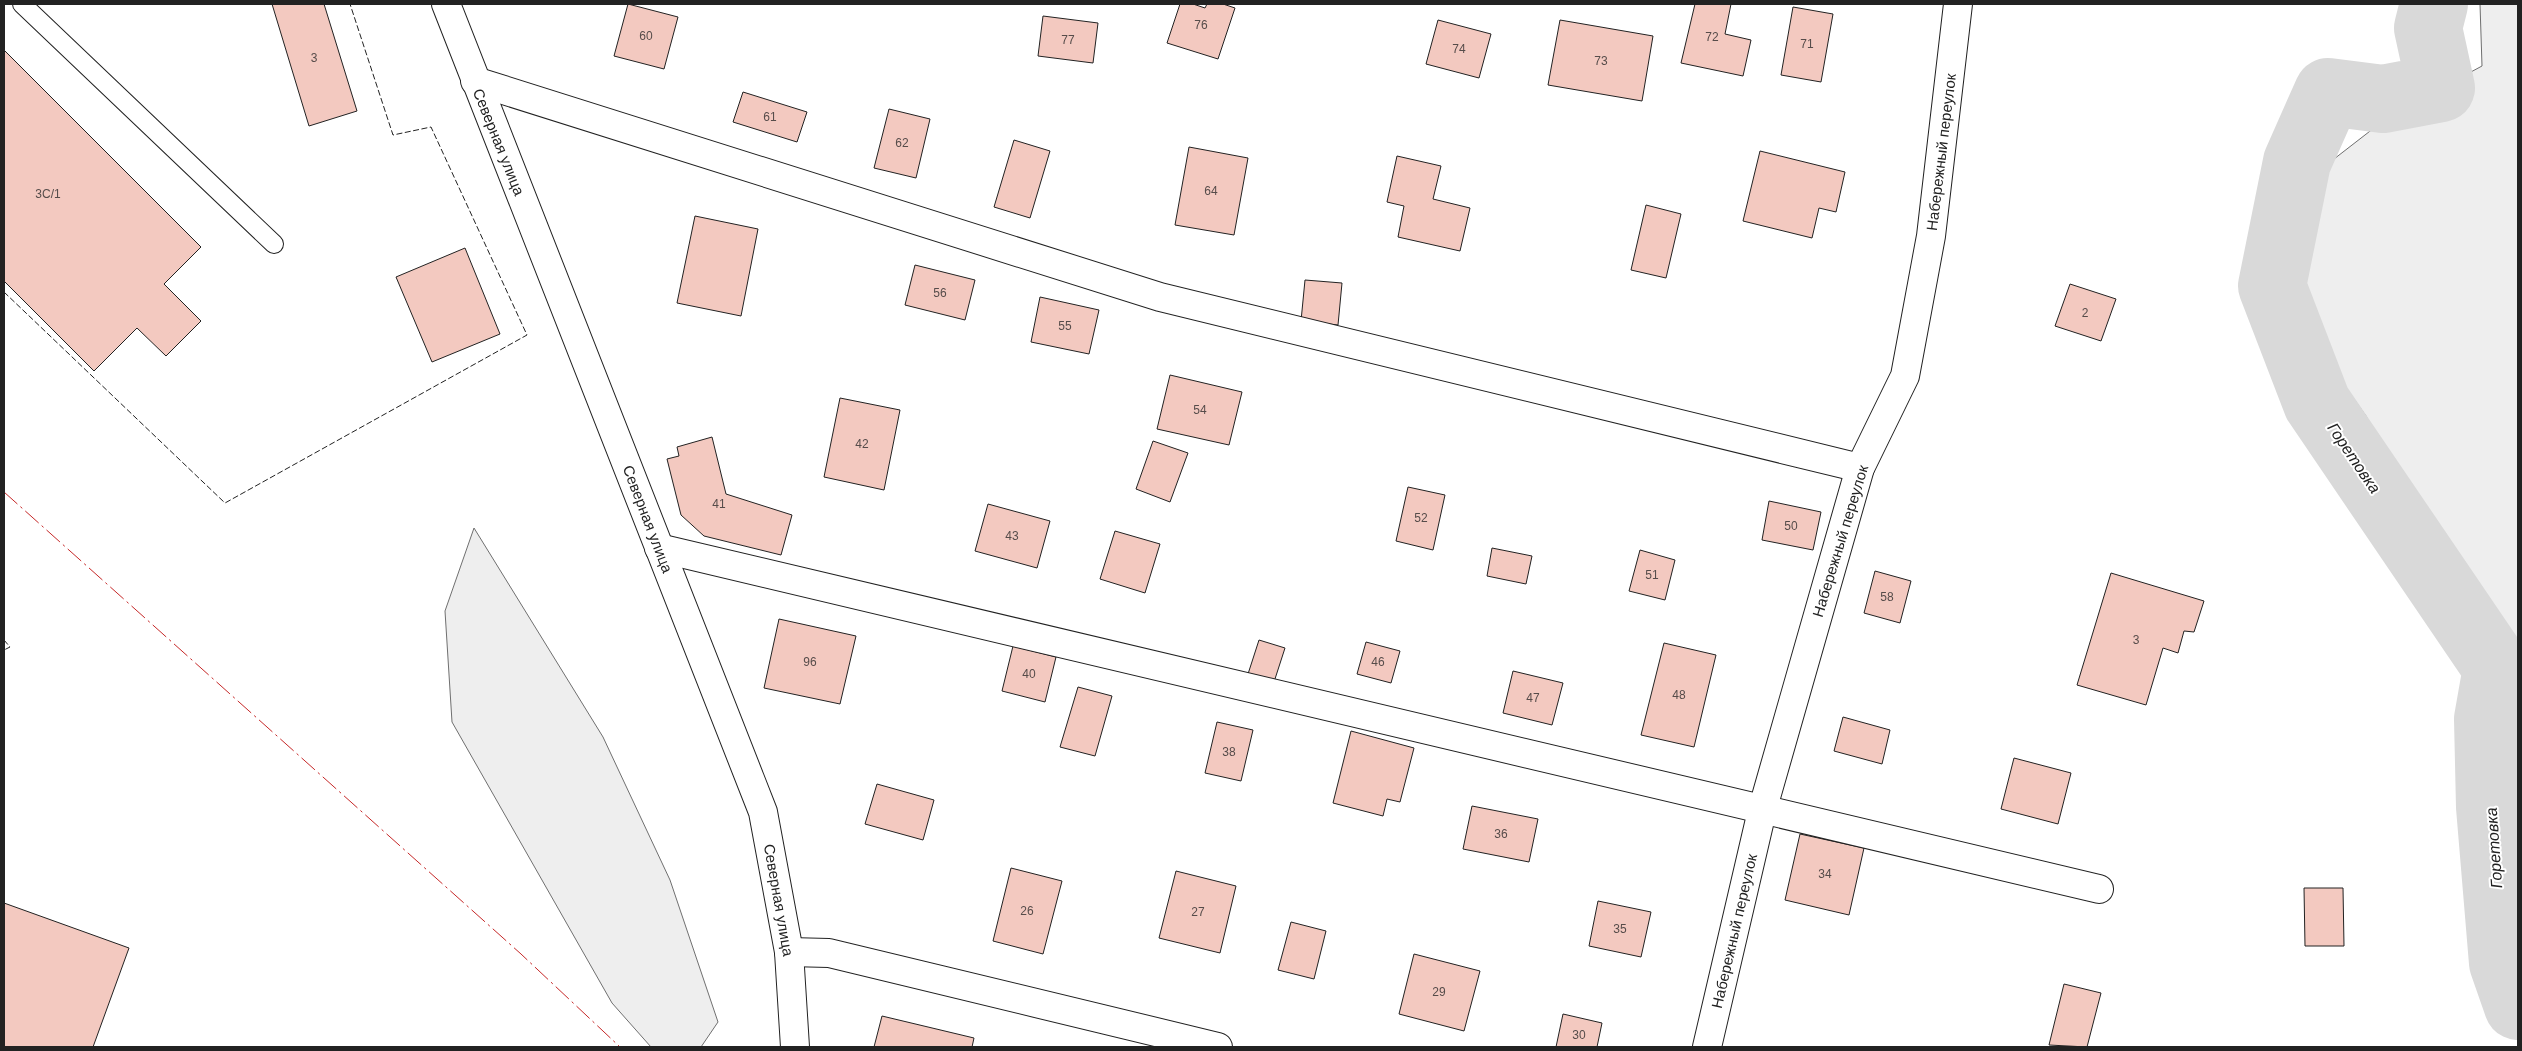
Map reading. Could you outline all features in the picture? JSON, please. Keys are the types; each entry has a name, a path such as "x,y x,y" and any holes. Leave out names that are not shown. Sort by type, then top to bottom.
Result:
{"street":[{"name":"Северная улица","path":"446,4 763,812 789,952 795,1047"},
{"name":"Набережный переулок","path":"1707,1047 1762,811 1860,468 1905,376 1931,236 1958,4"},
{"path":"475,80 1160,297 1860,468"},
{"path":"660,548 2099,890"},
{"path":"789,952 829,953 1218,1047"}],"lane":[{"path":"28,5 274,244"}],"shaded area":[{"path":"2480,4 2518,4 2518,969 2490,887 2468,787 2517,707 2486,644 2406,502 2366,416 2298,320 2289,234 2334,159 2414,97 2441,88 2482,66"},
{"path":"474,528 603,737 670,880 718,1022 701,1047 651,1047 612,1003 452,722 445,611"}],"building":[{"path":"272,4 324,4 357,111 309,126"},
{"path":"628,4 678,17 664,69 614,56"},
{"path":"1180,4 1193,4 1205,8 1207,4 1223,4 1235,8 1218,59 1167,43"},
{"path":"1695,4 1731,4 1725,34 1751,40 1743,76 1681,63"},
{"path":"1793,7 1833,14 1821,82 1781,75"},
{"path":"1043,16 1098,23 1093,63 1038,56"},
{"path":"1438,20 1491,34 1479,78 1426,64"},
{"path":"1560,20 1653,36 1642,101 1548,85"},
{"path":"4,50 201,247 164,284 201,321 166,356 137,328 94,371 4,281"},
{"path":"743,92 807,112 797,142 733,122"},
{"path":"889,109 930,119 916,178 874,168"},
{"path":"1014,140 1050,151 1030,218 994,207"},
{"path":"1189,147 1248,158 1234,235 1175,225"},
{"path":"1760,151 1845,172 1836,212 1819,208 1812,238 1743,221"},
{"path":"1397,156 1441,166 1433,199 1470,208 1460,251 1398,237 1404,206 1387,202"},
{"path":"1646,205 1681,214 1666,278 1631,270"},
{"path":"695,216 758,229 741,316 677,303"},
{"path":"465,248 500,334 432,362 396,277"},
{"path":"915,265 975,280 965,320 905,305"},
{"path":"1305,280 1342,283 1338,325 1301,321"},
{"path":"2070,284 2116,299 2101,341 2055,326"},
{"path":"1040,297 1099,310 1089,354 1031,342"},
{"path":"1170,375 1242,392 1229,445 1157,429"},
{"path":"840,398 900,410 884,490 824,477"},
{"path":"712,437 726,494 792,515 781,555 704,536 681,515 667,459 679,456 677,447"},
{"path":"1153,441 1188,453 1170,502 1136,489"},
{"path":"1408,487 1445,495 1433,550 1396,541"},
{"path":"1769,501 1821,512 1813,550 1762,540"},
{"path":"988,504 1050,521 1037,568 975,551"},
{"path":"1115,531 1160,544 1145,593 1100,579"},
{"path":"1492,548 1532,556 1526,584 1487,576"},
{"path":"1640,550 1675,560 1665,600 1629,591"},
{"path":"1875,571 1911,581 1900,623 1864,613"},
{"path":"2111,573 2204,601 2194,632 2184,631 2178,653 2163,648 2146,705 2077,685"},
{"path":"779,619 856,636 840,704 764,688"},
{"path":"1259,640 1285,648 1274,682 1248,674"},
{"path":"1366,642 1400,651 1391,683 1357,674"},
{"path":"1664,643 1716,655 1694,747 1641,735"},
{"path":"1013,646 1056,657 1045,702 1002,691"},
{"path":"1513,671 1563,683 1552,725 1503,713"},
{"path":"1078,687 1112,696 1095,756 1060,747"},
{"path":"1843,717 1890,730 1882,764 1834,751"},
{"path":"1217,722 1253,730 1241,781 1205,773"},
{"path":"1351,731 1414,748 1400,802 1387,799 1383,816 1333,803"},
{"path":"2014,758 2071,773 2058,824 2001,809"},
{"path":"877,784 934,800 923,840 865,824"},
{"path":"1472,806 1538,819 1529,862 1463,849"},
{"path":"1800,834 1864,848 1849,915 1785,900"},
{"path":"1011,868 1062,881 1043,954 993,941"},
{"path":"1176,871 1236,886 1220,953 1159,938"},
{"path":"2304,888 2343,888 2344,946 2305,946"},
{"path":"1598,901 1651,912 1641,957 1589,946"},
{"path":"4,903 129,948 93,1047 4,1047"},
{"path":"1291,922 1326,931 1314,979 1278,970"},
{"path":"1414,954 1480,971 1464,1031 1399,1014"},
{"path":"2064,984 2101,993 2087,1047 2049,1045"},
{"path":"1563,1014 1602,1023 1597,1047 1556,1047"},
{"path":"882,1016 974,1038 972,1047 874,1047"}],"waterway":[{"name":"Горетовка","path":"2434,4 2428,28 2441,88 2383,99 2328,92 2297,162 2272,286 2317,403 2497,668 2488,719 2490,807 2503,963 2518,1006"}],"fence":[{"path":"4,292 225,503 527,335 431,127 393,135 350,4"},
{"path":"4,640 10,647 4,650"}],"power":[{"path":"4,492 521,954 620,1047"}]}
